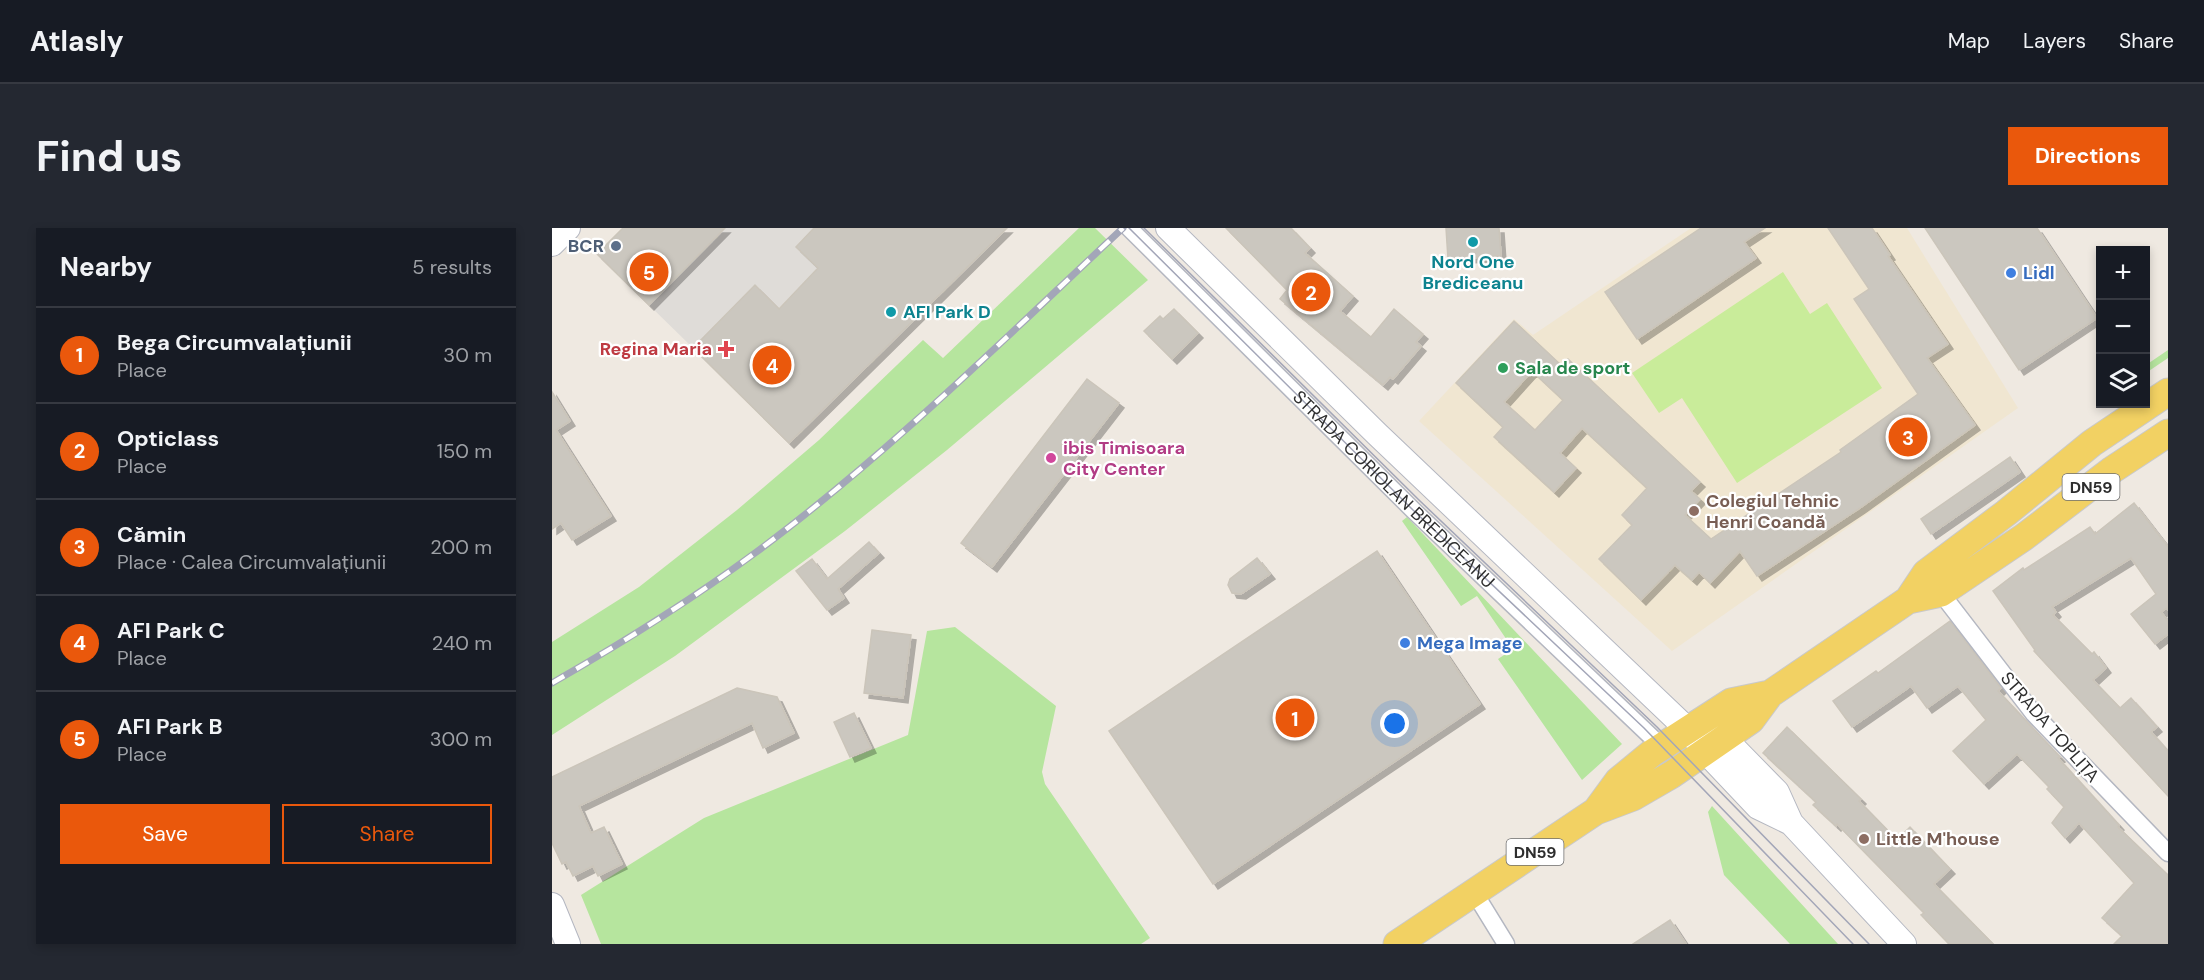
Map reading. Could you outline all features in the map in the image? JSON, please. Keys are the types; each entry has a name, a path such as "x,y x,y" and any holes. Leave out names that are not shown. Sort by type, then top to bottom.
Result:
{"main road":[{"name":"DN59","path":"1908,600 1941,593 2024,537 2112,470 2156,430 2168,392"},
{"name":"DN59","path":"1397,944 1596,811 1633,797 1751,720 1770,694 1908,600 1926,573 2006,513 2092,443 2156,430"},
{"name":"DN59","path":"1596,811 1618,781 1662,747 1731,702 1770,694"}],"street":[{"path":"552,243 568,228"},
{"name":"STRADA CORIOLAN BREDICEANU","path":"1129,228 1413,510 1662,747"},
{"name":"STRADA CORIOLAN BREDICEANU","path":"1168,228 1377,434 1688,730"},
{"name":"STRADA TOPLIȚA","path":"1941,593 2034,714 2168,853"},
{"path":"1688,730 1715,745 1777,792 1791,823 1904,944"},
{"path":"1474,892 1506,944"},
{"path":"552,905 568,944"}],"shaded area":[{"path":"725,228 814,228 796,247 818,268 779,308 755,286 693,348 649,305"},
{"name":"Colegiul Tehnic Henri Coandă","path":"1691,228 1907,228 2018,408 1672,651 1419,421 1514,319 1533,335"}],"green space":[{"path":"1079,228 1095,228 1148,280 947,450 845,531 675,656 552,735 552,642 639,587 737,510 819,440 923,340 943,358"},
{"path":"1783,272 1810,314 1827,303 1882,388 1737,483 1682,398 1659,413 1632,373"},
{"path":"2168,350 2168,358 2150,370 2150,362"},
{"path":"1407,517 1622,744 1582,780 1498,659 1513,649 1477,596 1461,606 1402,521"},
{"path":"955,627 1056,706 1042,772 1045,784 1150,938 1141,944 601,944 581,895 704,818 908,735 927,631"},
{"path":"1712,806 1838,944 1790,944 1724,875 1708,812"}],"building":[{"path":"623,228 725,228 649,305 597,254"},
{"path":"814,228 1007,228 789,443 693,348 755,285 779,309 818,268 796,247"},
{"path":"1226,228 1291,228 1310,248 1305,253 1353,296 1340,311 1371,337 1394,309 1423,334 1416,342 1421,346 1393,379 1390,377 1383,385 1280,299 1287,290"},
{"name":"Nord One Brediceanu","path":"1446,228 1499,228 1501,256 1448,259"},
{"path":"1701,228 1765,228 1744,242 1756,258 1637,339 1605,292"},
{"path":"1828,228 1872,228 1890,255 1888,256 1948,344 1927,358 1975,425 1860,508 1757,576 1740,551 1710,583 1699,572 1692,580 1675,565 1641,600 1599,559 1632,525 1622,515 1647,488 1582,428 1560,453 1576,468 1554,492 1494,437 1503,427 1456,383 1514,321 1562,366 1568,359 1700,482 1691,491 1700,499 1685,515 1711,539 1841,452 1840,450 1918,394 1854,299 1869,289","holes":["1532,371 1563,400 1535,430 1504,402"]},
{"name":"Lidl","path":"1925,228 2037,228 2096,316 2019,370"},
{"path":"1174,309 1198,333 1172,359 1144,331 1160,316 1163,319"},
{"name":"ibis Timisoara City Center","path":"1087,379 1119,403 992,567 961,543"},
{"path":"552,392 570,421 556,430 611,516 572,540 561,523 552,529"},
{"path":"2010,457 2020,472 1931,534 1921,519"},
{"path":"2134,503 2168,547 2168,610 2167,608 2161,612 2168,621 2168,634 2155,644 2131,614 2156,594 2131,558 2052,607 2056,612 2053,615 2092,654 2094,652 2106,668 2093,680 2120,708 2131,698 2157,727 2151,732 2168,751 2168,796 2034,651 1993,591 2023,568 2024,570 2090,527 2095,534"},
{"path":"869,542 879,553 838,589 844,598 827,610 796,571 812,559 827,579"},
{"path":"1377,551 1480,704 1213,884 1109,731"},
{"path":"1257,558 1270,574 1241,594 1232,593 1228,585 1230,579"},
{"path":"1950,621 2001,688 1998,691 2060,757 2058,758 2119,825 2118,827 2168,875 2168,944 2114,944 2122,936 2102,918 2134,883 2079,823 2065,838 2052,823 2064,807 2047,789 2049,787 2017,754 1984,784 1953,751 1986,720 1958,686 1927,708 1911,686 1852,727 1833,701 1876,671 1878,673"},
{"path":"872,630 911,635 903,698 864,693"},
{"path":"737,688 777,697 794,733 763,748 752,723 579,806 591,833 604,827 622,864 598,876 593,866 573,876 566,862 562,864 552,843 552,777"},
{"path":"854,713 871,748 850,757 834,722"},
{"path":"1787,727 1861,799 1859,801 1897,840 1910,827 1950,869 1934,884 1993,944 1949,944 1921,915 1924,913 1837,824 1836,826 1813,805 1816,802 1763,753"},
{"path":"1670,920 1686,944 1633,944"}],"tram line":[{"path":"1129,228 1413,510 1644,728 1853,944"},
{"path":"1144,228 1420,501 1657,727 1869,944"}],"railway":[{"path":"552,683 681,605 804,516 944,396 1123,228"}],"place":[{"name":"Nord One Brediceanu","path":"1473,242"},
{"name":"BCR","path":"616,246"},
{"name":"AFI Park B","path":"649,272"},
{"name":"Lidl","path":"2011,273"},
{"name":"Opticlass","path":"1311,292"},
{"name":"AFI Park D","path":"891,312"},
{"name":"Regina Maria","path":"726,349"},
{"name":"AFI Park C","path":"772,365"},
{"name":"Sala de sport","path":"1503,368"},
{"name":"Cămin","path":"1908,437"},
{"name":"ibis Timisoara City Center","path":"1051,458"},
{"name":"Colegiul Tehnic Henri Coandă","path":"1694,511"},
{"name":"Mega Image","path":"1405,643"},
{"name":"Bega Circumvalațiunii","path":"1295,718"},
{"name":"Little M'house","path":"1864,839"}]}
